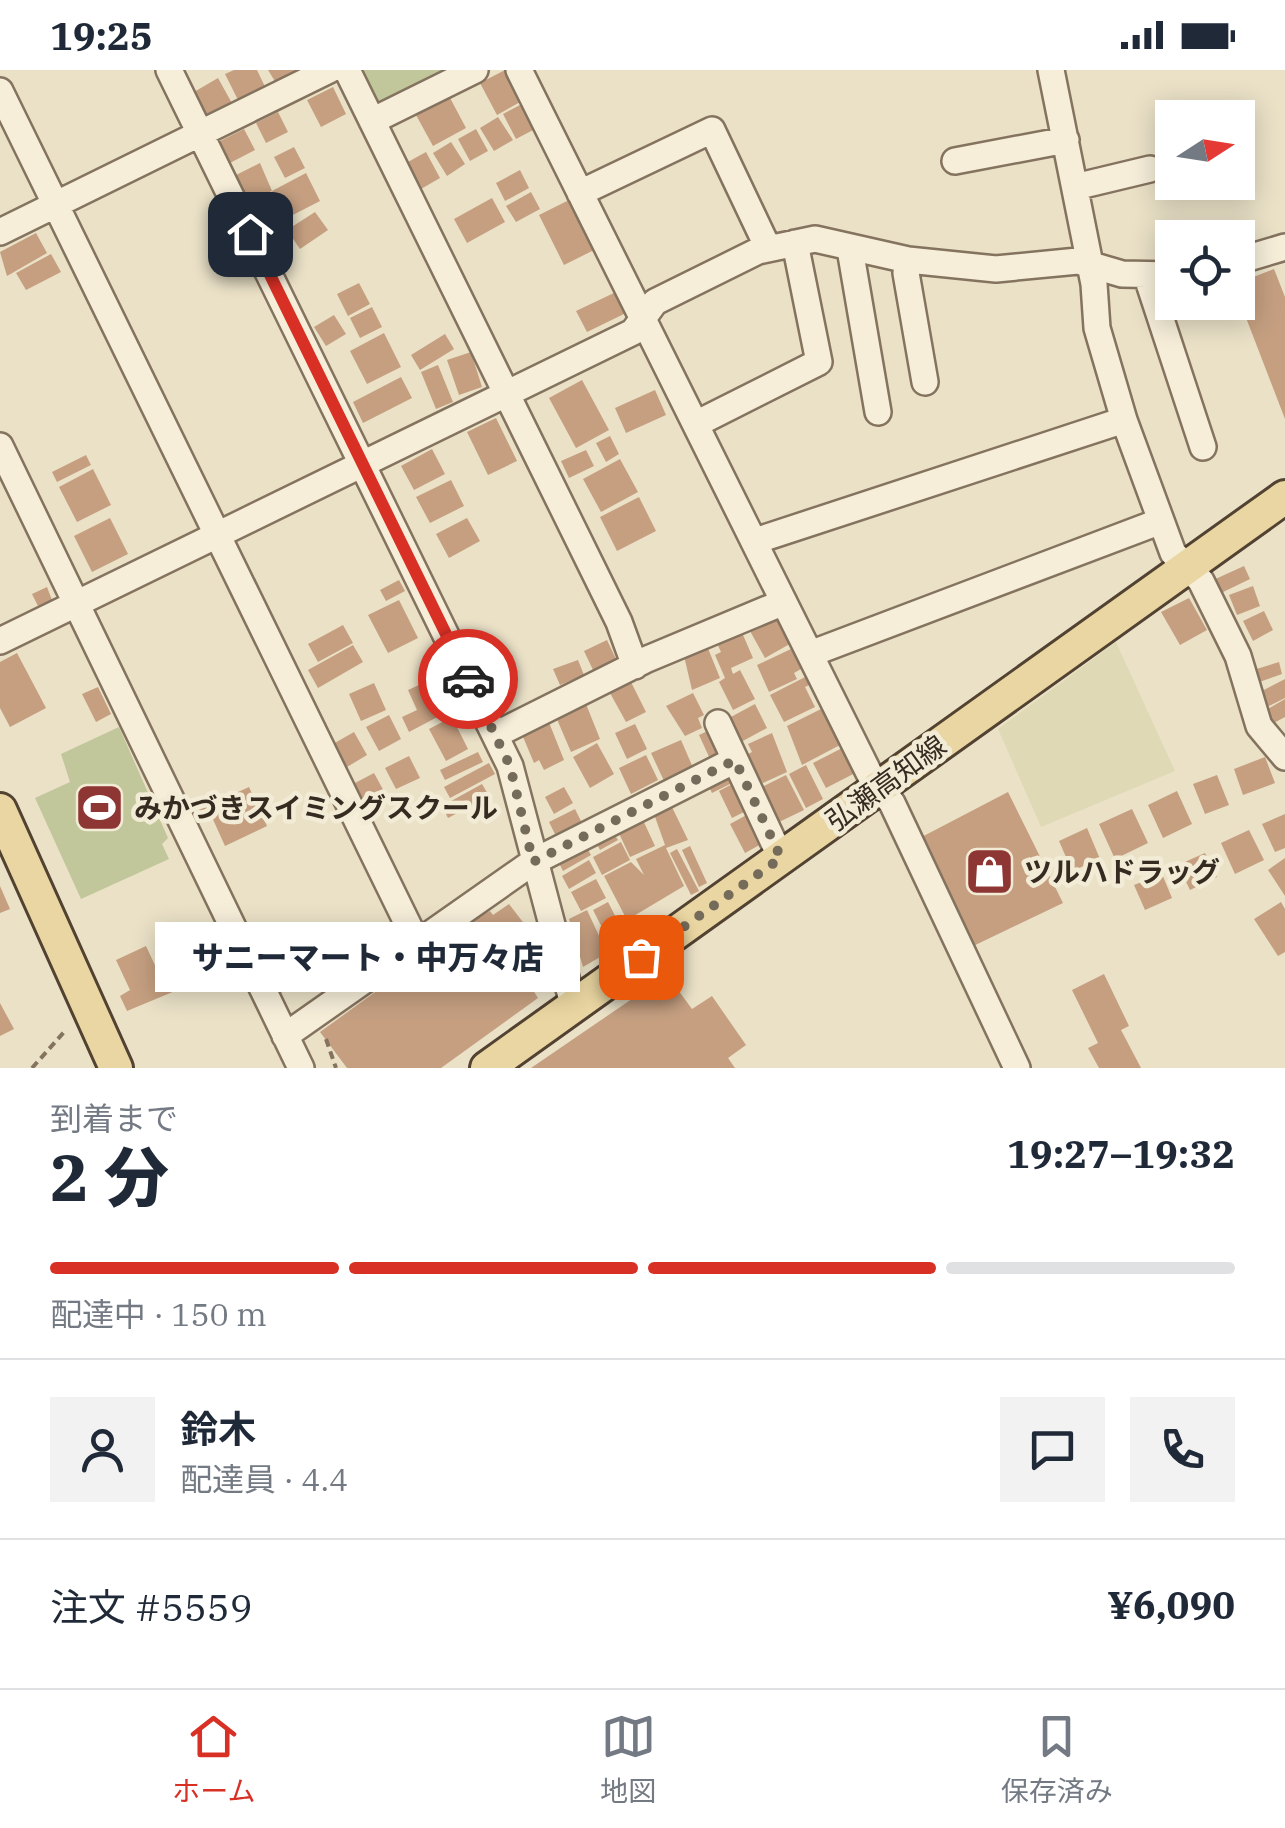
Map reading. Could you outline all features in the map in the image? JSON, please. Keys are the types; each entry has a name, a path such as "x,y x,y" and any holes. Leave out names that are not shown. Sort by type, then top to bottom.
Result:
{"main road":[{"name":"弘瀬高知線","path":"487,1068 1285,496"},
{"path":"0,810 116,1068"}],"street":[{"path":"169,70 510,766 574,1004"},
{"path":"0,232 329,70"},
{"path":"347,70 619,622 634,666"},
{"path":"372,121 475,70"},
{"path":"518,70 810,654 879,788 898,816 1017,1068"},
{"path":"1056,71 1102,356 1173,553 1201,581 1238,656 1259,726 1285,758"},
{"path":"0,91 416,942"},
{"path":"580,193 712,130 768,248"},
{"path":"955,161 1066,140"},
{"path":"1075,188 1150,168"},
{"path":"0,641 633,332 656,302 768,248 814,238 908,260 996,269 1078,261 1155,275"},
{"path":"696,424 820,362 795,243"},
{"path":"1255,256 1285,247"},
{"path":"850,249 878,412"},
{"path":"908,260 906,273 925,382"},
{"path":"1171,320 1203,447"},
{"path":"755,541 1124,420"},
{"path":"0,446 300,1068"},
{"path":"810,654 1161,521"},
{"path":"495,735 634,666 784,602"},
{"path":"718,723 781,858"},
{"path":"285,1036 533,862 735,760"}],"path":[{"path":"32,1068 65,1031"},
{"path":"326,1040 336,1068"}],"shaded area":[{"path":"1116,642 1175,771 1041,827 998,729"}],"green space":[{"path":"359,70 455,70 385,105 375,102"},
{"name":"みかづきスイミングスクール","path":"119,727 168,838 162,844 169,859 81,899 35,798 70,782 61,754"}],"building":[{"path":"257,70 267,91 240,104 225,74"},
{"path":"268,70 299,70 276,83"},
{"path":"505,70 522,101 497,115 480,83"},
{"path":"218,78 233,105 208,118 194,92"},
{"path":"333,87 346,114 321,127 307,100"},
{"path":"449,96 466,128 433,146 416,115"},
{"path":"522,104 535,129 516,139 503,114"},
{"path":"278,112 288,132 266,143 256,123"},
{"path":"498,117 513,140 494,151 480,128"},
{"path":"244,129 255,150 228,164 218,142"},
{"path":"476,129 488,151 470,161 458,139"},
{"path":"451,142 465,164 447,176 433,153"},
{"path":"294,147 305,168 285,178 274,157"},
{"path":"426,152 440,178 421,189 406,163"},
{"path":"260,163 272,191 249,202 236,175"},
{"path":"520,170 529,188 505,201 496,183"},
{"path":"306,173 320,201 287,218 272,191"},
{"path":"531,192 540,209 516,222 506,206"},
{"path":"492,198 505,222 467,243 454,219"},
{"path":"569,200 594,250 564,265 539,215"},
{"path":"315,212 328,230 300,249 287,230"},
{"path":"36,233 47,253 7,276 0,252"},
{"path":"51,254 61,272 26,290 16,273"},
{"path":"1274,269 1285,297 1285,419 1247,320 1255,320 1255,276"},
{"path":"359,283 370,304 348,316 337,294"},
{"path":"616,292 626,313 587,332 576,311"},
{"path":"372,307 382,327 360,338 350,318"},
{"path":"334,315 346,334 326,346 314,327"},
{"path":"384,333 401,367 367,384 350,351"},
{"path":"445,334 454,349 420,370 411,355"},
{"path":"471,352 482,387 459,395 447,360"},
{"path":"438,365 453,402 436,409 421,372"},
{"path":"401,377 412,398 363,423 353,402"},
{"path":"582,380 609,430 576,448 549,398"},
{"path":"655,390 666,415 626,433 615,408"},
{"path":"496,418 517,461 488,475 467,432"},
{"path":"610,436 619,454 606,462 596,443"},
{"path":"432,449 445,474 414,490 401,466"},
{"path":"586,450 594,466 569,478 561,461"},
{"path":"86,455 91,465 57,482 52,472"},
{"path":"620,459 638,492 601,512 583,479"},
{"path":"93,469 111,505 77,522 59,487"},
{"path":"451,480 464,506 430,523 416,497"},
{"path":"639,497 656,531 617,551 600,517"},
{"path":"110,518 128,554 92,572 74,536"},
{"path":"467,518 480,541 449,558 436,534"},
{"path":"1244,566 1250,579 1217,595 1211,581"},
{"path":"399,580 405,591 386,601 380,590"},
{"path":"1253,586 1260,606 1237,615 1229,595"},
{"path":"47,587 52,600 38,606 32,594"},
{"path":"1189,598 1207,630 1180,645 1161,612"},
{"path":"399,600 418,638 388,653 368,615"},
{"path":"1264,611 1273,630 1253,641 1243,621"},
{"path":"781,614 795,641 765,658 750,631"},
{"path":"343,625 353,643 318,662 308,644"},
{"path":"740,628 753,658 731,668 733,674 740,670 755,699 733,710 719,682 725,678 715,655 721,652 715,639"},
{"path":"607,640 616,659 593,670 584,651"},
{"path":"353,645 363,662 318,688 308,670"},
{"path":"707,646 720,678 692,690 684,656"},
{"path":"791,649 801,669 794,673 797,679 769,692 757,665"},
{"path":"17,653 46,708 10,727 0,708 0,662"},
{"path":"578,660 584,675 560,685 553,669"},
{"path":"1279,662 1282,674 1254,684 1250,671"},
{"path":"811,674 815,682 805,687 815,707 784,722 770,695"},
{"path":"1285,679 1285,698 1265,708 1258,693"},
{"path":"430,680 445,713 409,732 402,717 417,710 408,690"},
{"path":"631,682 646,712 626,722 610,693"},
{"path":"374,683 386,710 361,721 349,694"},
{"path":"98,687 111,714 96,722 82,694"},
{"path":"693,693 704,715 698,718 702,728 685,736 666,706"},
{"path":"1285,699 1285,717 1268,726 1261,713"},
{"path":"586,704 600,739 571,752 556,717"},
{"path":"755,704 767,728 741,742 729,718"},
{"path":"823,708 842,735 837,738 840,745 802,765 787,726"},
{"path":"389,715 401,739 379,751 366,727"},
{"path":"452,717 468,749 446,761 429,729"},
{"path":"548,720 564,760 544,770 539,760 534,763 521,732"},
{"path":"635,724 647,749 627,759 615,733"},
{"path":"716,727 728,753 711,761 699,735"},
{"path":"354,732 367,755 347,767 333,744"},
{"path":"772,733 787,772 763,783 744,756 752,752 748,744"},
{"path":"681,740 694,770 665,783 651,753"},
{"path":"597,743 614,774 590,788 573,757"},
{"path":"848,745 861,770 826,788 813,763"},
{"path":"478,752 483,762 445,780 440,770"},
{"path":"646,755 658,780 631,794 619,768"},
{"path":"409,756 420,778 396,789 385,768"},
{"path":"1265,757 1275,783 1243,795 1234,769"},
{"path":"489,763 495,774 450,798 444,787"},
{"path":"806,765 823,799 806,808 789,774"},
{"path":"729,772 734,782 712,793 707,783"},
{"path":"374,773 386,795 366,806 355,783"},
{"path":"786,775 804,810 779,822 762,787"},
{"path":"1217,775 1229,805 1205,814 1193,784"},
{"path":"738,781 752,808 732,818 719,791"},
{"path":"482,784 489,796 448,818 442,806"},
{"path":"249,787 267,826 225,846 211,815 203,818 199,810"},
{"path":"564,787 573,803 554,814 545,797"},
{"path":"1177,791 1192,824 1163,838 1148,805"},
{"name":"ツルハドラッグ","path":"1008,792 1063,903 967,949 914,841"},
{"path":"671,805 688,840 666,848 684,886 627,920 604,876 631,862 644,875 636,859 665,845 654,814"},
{"path":"575,809 582,823 556,836 549,822"},
{"path":"1132,809 1148,843 1115,859 1099,824"},
{"path":"754,811 765,842 745,853 730,824"},
{"path":"1285,814 1285,848 1275,852 1262,824"},
{"path":"642,818 655,846 630,857 617,829"},
{"path":"1087,828 1100,859 1072,871 1059,841"},
{"path":"1249,830 1264,860 1235,874 1221,843"},
{"path":"614,834 618,840 600,850 597,844"},
{"path":"621,842 630,860 602,875 593,857"},
{"path":"584,843 591,855 563,871 557,859"},
{"path":"690,846 707,883 699,887 682,850"},
{"path":"677,849 699,891 691,895 670,853"},
{"path":"1205,853 1217,877 1190,890 1178,865"},
{"path":"1285,858 1285,896 1268,870"},
{"path":"589,860 596,873 569,889 562,876"},
{"path":"1162,874 1172,898 1145,910 1134,885"},
{"path":"596,879 606,898 581,911 571,892"},
{"path":"0,886 10,909 0,913"},
{"path":"608,902 626,937 611,945 593,910"},
{"path":"1281,902 1285,909 1285,952 1278,956 1254,919"},
{"path":"509,904 529,930 505,948 492,933 505,951 514,944 543,983 533,990 538,998 441,1068 347,1068 320,1032 480,916 490,911 493,915"},
{"path":"587,910 607,953 583,967 569,919"},
{"path":"146,946 160,976 167,973 175,991 127,1011 120,996 130,990 116,960"},
{"path":"277,946 297,986 278,994 260,958"},
{"path":"1104,974 1129,1026 1121,1030 1141,1068 1099,1068 1088,1048 1098,1043 1072,990"},
{"path":"667,975 692,1009 712,996 746,1045 728,1058 735,1068 531,1068"},
{"path":"0,1003 14,1029 0,1036"}],"way so far":[{"path":"468,679 510,766 533,862 735,760 781,858 641,957"}],"place":[{"name":"みかづきスイミングスクール","path":"99,808"},
{"name":"ツルハドラッグ","path":"989,872"},
{"name":"サニーマート・中万々店","path":"641,957"}],"route":[{"path":"250,234 468,679"}]}
